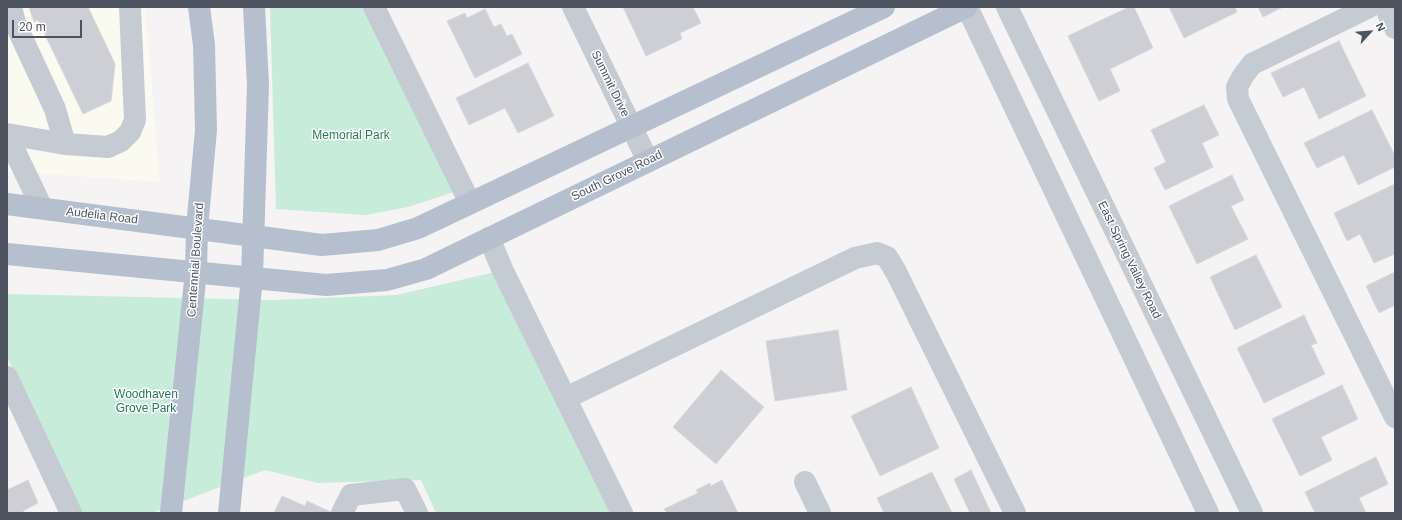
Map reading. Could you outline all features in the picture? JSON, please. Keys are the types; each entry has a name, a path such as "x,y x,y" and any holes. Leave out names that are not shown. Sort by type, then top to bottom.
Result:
{"main road":[{"name":"Centennial Boulevard","path":"171,513 196,271 197,228 206,130 204,45 199,7"},
{"path":"229,513 252,277 258,85 254,7"},
{"path":"254,236 322,245 378,240 418,228 884,7"},
{"name":"South Grove Road","path":"196,271 326,285 387,280 426,269 967,7"},
{"name":"Audelia Road","path":"7,204 254,236"},
{"path":"7,254 196,271"}],"street":[{"path":"11,7 15,24 55,109 65,144"},
{"path":"7,134 65,144 108,147 121,141 130,132 135,120 130,7"},
{"path":"374,7 470,203"},
{"name":"Summit Drive","path":"573,7 630,127 648,161"},
{"path":"967,7 1208,513"},
{"name":"East Spring Valley Road","path":"1007,7 1252,513"},
{"path":"1369,7 1252,64 1237,87 1238,98 1395,417"},
{"path":"1385,7 1395,28"},
{"path":"7,134 42,208"},
{"path":"489,238 503,271 622,513"},
{"path":"566,398 855,258 877,253 887,258 896,272 1015,513"},
{"path":"7,377 71,513"},
{"path":"806,482 820,513"},
{"path":"342,513 351,495 405,488 417,513"}],"shaded area":[{"path":"7,7 145,7 160,182 7,171"}],"green space":[{"name":"Memorial Park","path":"270,7 374,7 463,189 408,207 365,215 276,209"},
{"name":"Woodhaven Grove Park","path":"499,271 620,513 436,513 421,480 318,483 265,470 152,513 82,513 7,357 7,294 272,300 397,295"}],"building":[{"path":"29,7 88,7 115,64 111,101 83,114 38,20 34,22"},
{"path":"623,7 693,7 701,23 680,33 682,39 646,56"},
{"path":"1129,7 1134,7 1153,48 1110,69 1120,91 1099,101 1068,36"},
{"path":"1169,7 1235,7 1237,12 1184,38"},
{"path":"1258,7 1283,7 1263,17"},
{"path":"485,9 494,27 501,24 507,36 512,34 522,54 475,78 447,21 465,13 467,18"},
{"path":"1339,41 1366,96 1319,119 1304,87 1283,97 1271,73"},
{"path":"528,63 554,116 518,133 505,108 469,125 456,98"},
{"path":"1204,105 1219,135 1202,143 1213,167 1165,190 1154,168 1166,162 1151,130"},
{"path":"1372,110 1395,156 1395,167 1358,185 1344,155 1317,168 1304,143"},
{"path":"1232,175 1244,200 1231,206 1248,239 1197,264 1169,206"},
{"path":"1395,184 1395,254 1374,263 1360,234 1347,241 1334,213"},
{"path":"1256,255 1282,307 1235,330 1210,277"},
{"path":"1395,272 1395,305 1379,313 1366,286"},
{"path":"1304,315 1317,343 1311,345 1325,374 1264,403 1237,348"},
{"path":"838,330 847,390 775,401 766,341"},
{"path":"721,370 764,407 716,464 673,427"},
{"path":"1342,385 1358,419 1321,437 1332,460 1300,476 1272,419"},
{"path":"911,387 939,448 880,476 851,416"},
{"path":"1376,457 1388,484 1359,498 1366,513 1315,513 1305,492"},
{"path":"971,470 991,513 970,513 954,479"},
{"path":"932,472 952,513 884,513 877,498"},
{"path":"28,480 38,503 23,511 24,513 7,513 7,490"},
{"path":"722,480 738,513 667,513 664,509 698,493 696,490 710,483 711,486"},
{"path":"282,496 305,506 307,501 333,513 274,513"}]}
